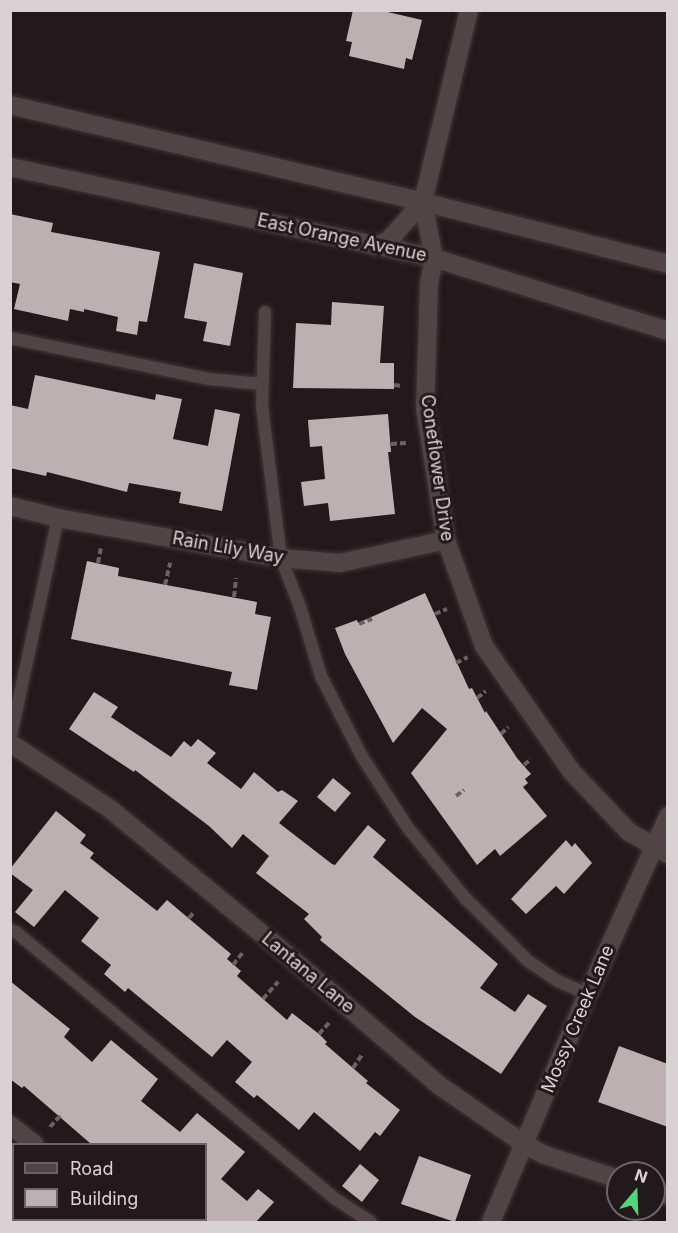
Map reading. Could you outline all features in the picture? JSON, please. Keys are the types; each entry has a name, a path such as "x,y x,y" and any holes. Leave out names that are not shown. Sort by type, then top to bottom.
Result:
{"street":[{"name":"Coneflower Drive","path":"469,10 423,202 434,258 429,284 425,408 446,540 484,646 572,772 629,832 661,850"},
{"path":"10,105 423,202 668,264"},
{"name":"East Orange Avenue","path":"10,167 434,258 668,331"},
{"path":"375,246 388,241 423,202"},
{"name":"Rain Lily Way","path":"10,506 58,518 281,558 340,563 446,540"},
{"name":"Lantana Lane","path":"10,741 110,809 273,942 440,1086 524,1144 545,1155 606,1175"},
{"name":"Mossy Creek Lane","path":"491,1222 587,994 661,850 668,816"},
{"path":"10,1125 33,1143"}],"lane":[{"path":"264,312 262,406 281,558 300,607 321,676 361,755 408,828 466,899 528,961 558,981 587,994"},
{"path":"10,338 209,379 262,384"},
{"path":"10,741 58,518"},
{"path":"10,930 16,932 337,1200 371,1222"}],"path":[{"path":"394,385 403,386"},
{"path":"391,444 406,443"},
{"path":"98,563 101,548"},
{"path":"165,585 170,563"},
{"path":"234,597 236,578"},
{"path":"435,614 447,609"},
{"path":"359,624 372,619"},
{"path":"456,663 468,657"},
{"path":"477,698 486,690"},
{"path":"501,734 508,727"},
{"path":"524,765 531,759"},
{"path":"456,796 464,790"},
{"path":"189,918 195,911"},
{"path":"233,965 243,952"},
{"path":"263,999 278,982"},
{"path":"319,1034 328,1023"},
{"path":"353,1068 363,1053"},
{"path":"50,1127 60,1116"}],"building":[{"path":"353,10 379,10 422,20 412,60 406,58 404,69 349,56 352,42 346,41"},
{"path":"10,214 53,223 51,232 160,252 147,322 139,321 137,335 116,331 118,317 84,309 84,312 70,309 68,321 14,309 20,284 10,282"},
{"path":"194,263 243,273 230,346 203,341 207,322 184,318"},
{"path":"332,302 384,306 380,363 394,363 394,389 293,388 296,323 331,325"},
{"path":"35,375 155,400 156,394 182,399 173,439 208,446 215,409 240,414 222,511 179,503 181,492 129,483 127,492 47,472 46,476 10,468 10,405 28,409"},
{"path":"388,414 391,452 388,452 395,514 330,521 328,503 304,506 301,482 325,479 322,446 310,447 308,420"},
{"path":"87,561 119,568 118,576 257,602 255,614 271,617 257,690 229,685 232,672 71,639"},
{"path":"425,593 469,689 472,688 485,713 486,711 517,758 531,774 525,779 528,783 523,787 547,816 500,856 495,849 477,865 411,773 447,729 422,708 393,743 345,654 335,628 357,620 358,623"},
{"path":"94,692 118,707 111,717 171,757 184,741 191,747 198,739 216,753 207,763 241,789 254,772 278,792 282,790 298,801 279,823 332,864 335,865 368,825 386,840 373,857 498,964 480,988 515,1012 528,994 547,1006 501,1074 415,1017 320,940 322,937 304,919 309,914 256,873 269,856 243,834 232,848 209,826 135,770 134,772 69,729"},
{"path":"333,778 351,793 335,812 317,797"},
{"path":"56,811 86,835 80,843 94,853 90,858 157,911 167,900 231,954 227,959 241,971 237,976 287,1020 292,1013 319,1034 327,1042 325,1044 368,1081 366,1083 400,1110 380,1136 375,1132 360,1151 314,1112 299,1130 257,1095 254,1098 235,1082 252,1062 227,1040 212,1057 128,988 125,992 104,974 111,965 81,941 99,918 65,890 34,927 15,912 33,890 10,873 10,869"},
{"path":"566,840 572,847 575,843 592,863 564,894 556,886 526,914 511,899"},
{"path":"10,981 70,1029 64,1037 92,1062 111,1040 158,1079 141,1101 180,1132 197,1113 245,1152 221,1179 247,1201 258,1189 274,1202 256,1222 206,1222 207,1143 90,1143 24,1086 22,1088 10,1079"},
{"path":"619,1046 668,1064 668,1127 598,1102"},
{"path":"419,1156 471,1175 455,1222 401,1204"},
{"path":"360,1164 379,1180 362,1202 342,1186"}]}
